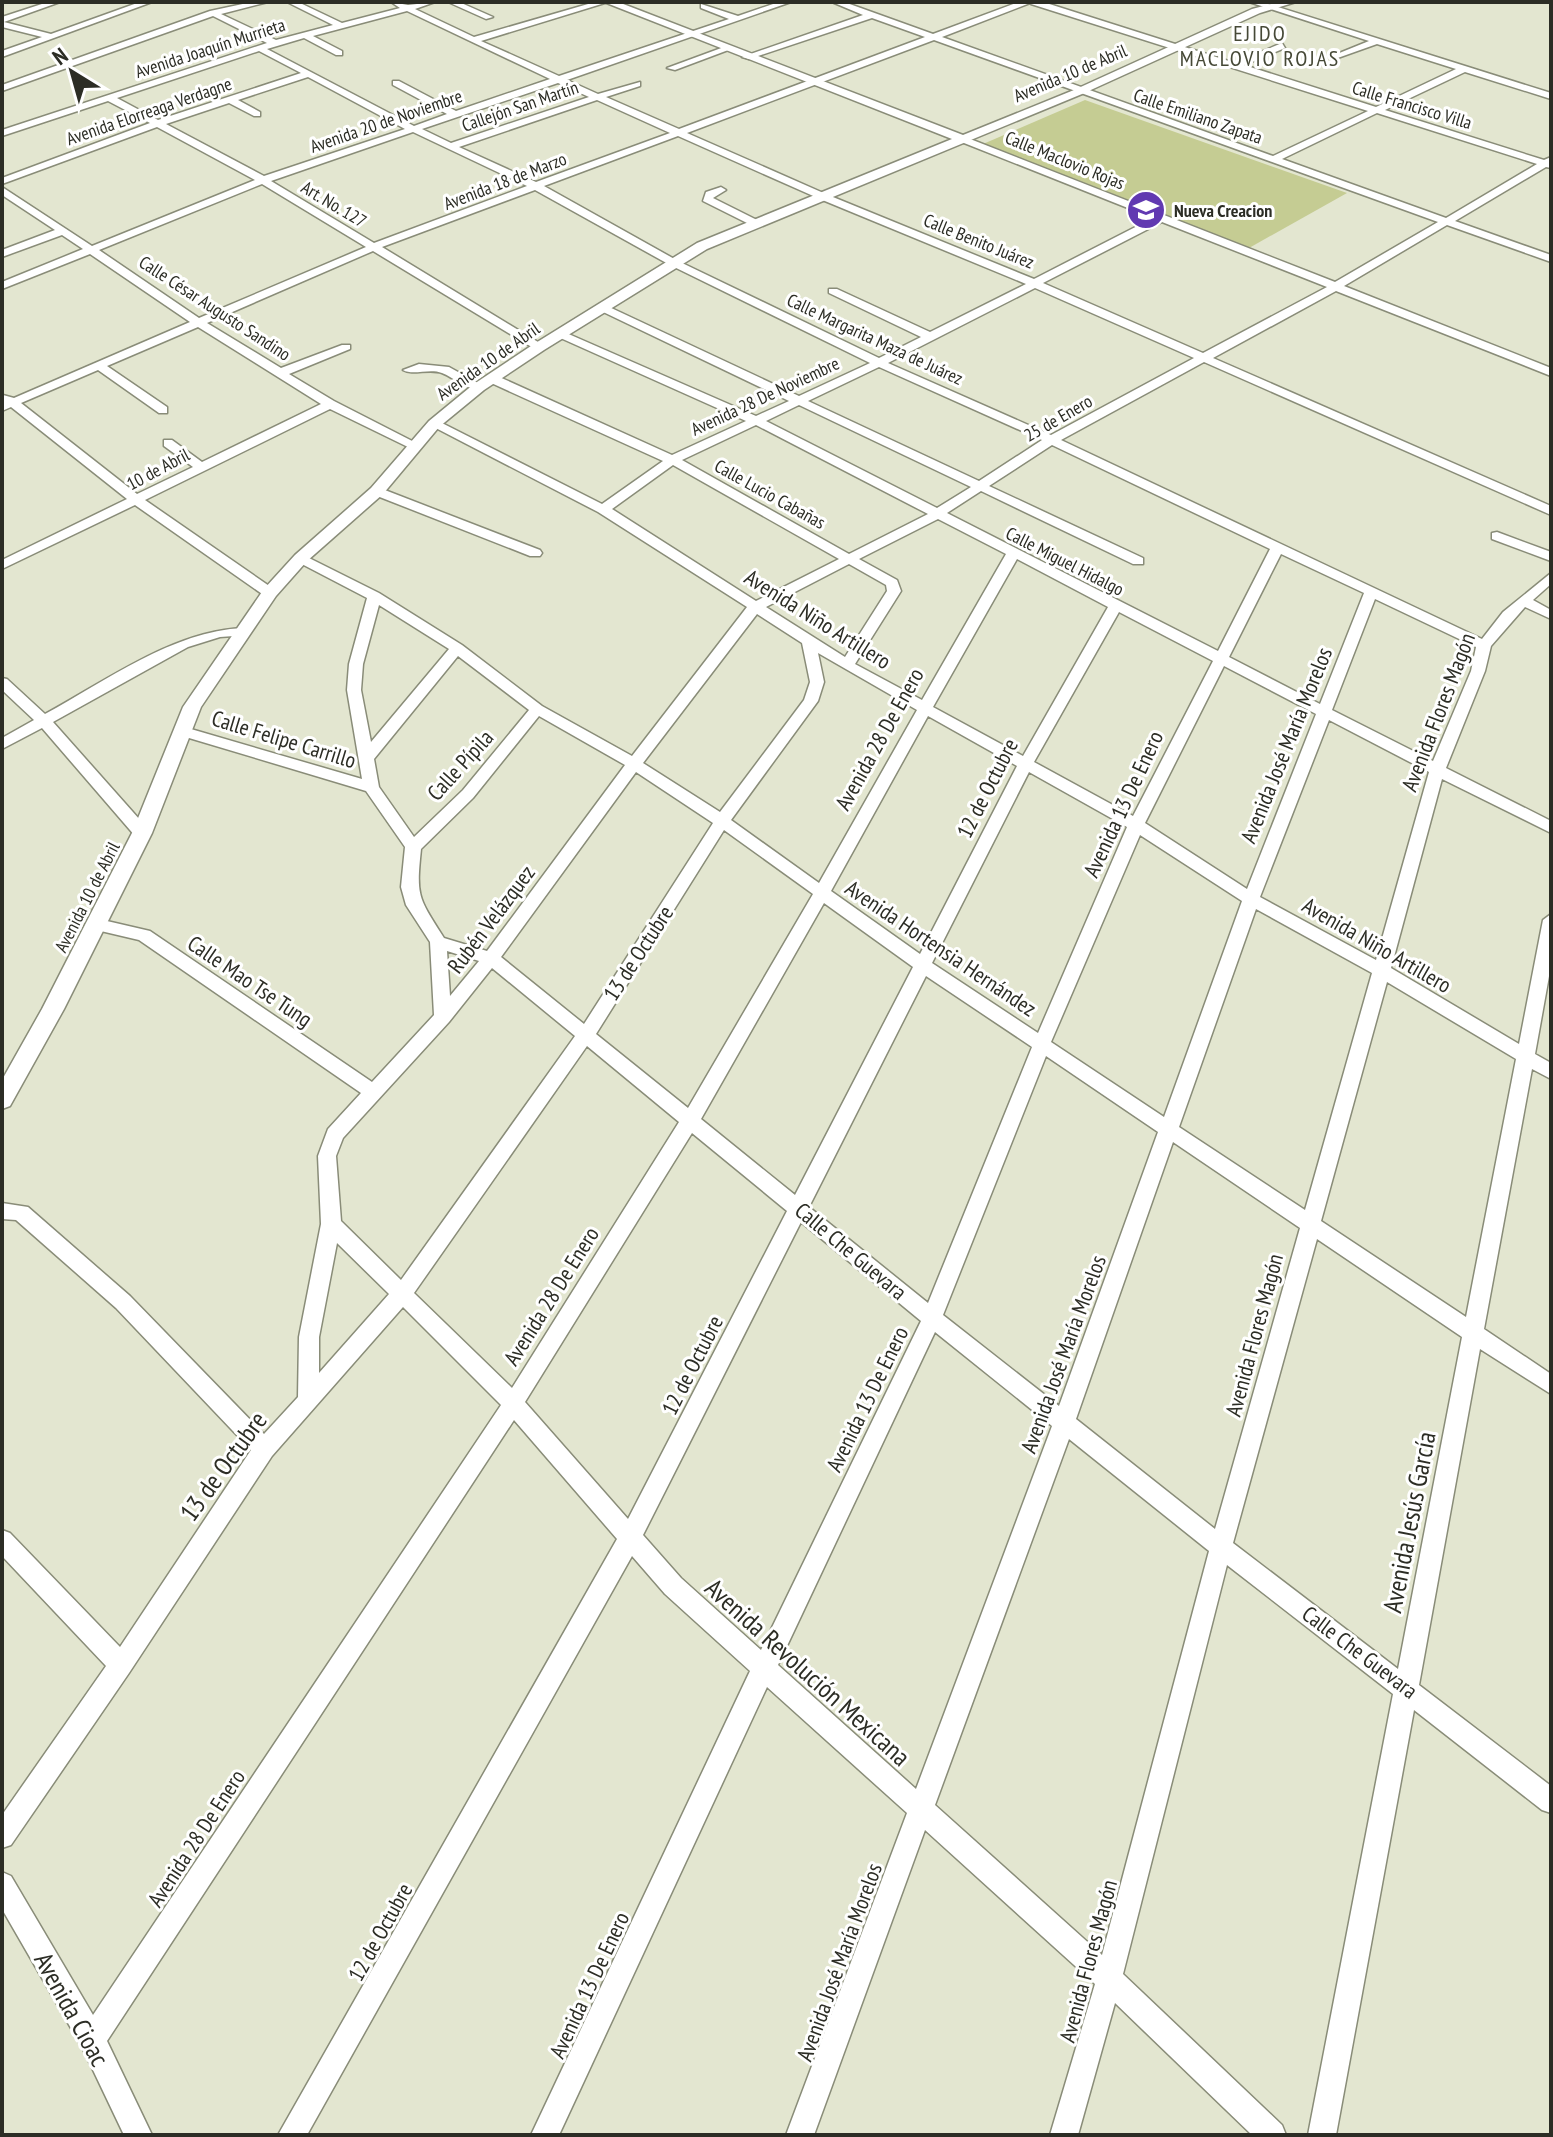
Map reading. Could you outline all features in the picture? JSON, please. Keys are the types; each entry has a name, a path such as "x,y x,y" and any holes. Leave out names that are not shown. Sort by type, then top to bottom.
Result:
{"street":[{"path":"2,22 56,2"},
{"path":"2,54 148,2"},
{"path":"2,88 213,13 264,2"},
{"path":"291,2 342,26"},
{"name":"Calle Benito Juárez","path":"395,2 824,197 1036,284 1551,511"},
{"name":"Avenida Joaquín Murrieta","path":"2,133 275,43 431,2"},
{"path":"452,2 489,17"},
{"path":"475,40 606,2"},
{"name":"Calle Maclovio Rojas","path":"606,2 1551,372"},
{"name":"Avenida 20 de Noviembre","path":"2,286 263,180 787,2"},
{"name":"Calle Emiliano Zapata","path":"836,2 1078,92 1551,259"},
{"name":"Avenida 18 de Marzo","path":"6,401 100,366 376,246 1027,2"},
{"name":"Calle Francisco Villa","path":"1034,2 1549,163"},
{"path":"1275,9 1291,2"},
{"name":"Avenida 10 de Abril","path":"2,1100 53,1009 142,833 192,707 270,593 301,558 377,491 434,424 539,347 702,246 1182,47 1257,5 1275,9"},
{"path":"704,6 738,19"},
{"path":"1275,9 1551,96"},
{"path":"213,13 275,43"},
{"path":"746,57 871,15"},
{"path":"2,22 53,37"},
{"path":"305,35 339,53"},
{"path":"1335,58 1377,41"},
{"path":"1237,65 1282,46"},
{"name":"Calle Margarita Maza de Juárez","path":"259,48 411,128 538,187 674,263 879,363 1051,440 1484,645"},
{"path":"672,68 727,49"},
{"path":"1274,159 1465,68"},
{"name":"Avenida Elorreaga Verdagne","path":"2,181 156,124 308,74"},
{"path":"396,83 455,115"},
{"name":"Callejón San Martín","path":"452,146 637,84"},
{"name":"Art. No. 127","path":"108,97 263,180 539,347"},
{"path":"231,100 257,114"},
{"name":"25 de Enero","path":"634,764 755,607 936,515 1051,440 1333,288 1549,163"},
{"name":"Calle César Augusto Sandino","path":"2,190 198,322 330,404 414,445"},
{"path":"721,190 710,194 707,199 757,224"},
{"name":"Avenida 28 De Noviembre","path":"603,509 672,460 879,363 1162,218"},
{"path":"2,254 62,231"},
{"path":"833,291 931,337"},
{"path":"603,308 1138,561"},
{"name":"Calle Miguel Hidalgo","path":"560,334 755,420 1551,828"},
{"path":"280,373 346,347"},
{"path":"427,352 486,383"},
{"path":"409,370 436,365 486,383"},
{"path":"100,366 163,410"},
{"name":"Calle Lucio Cabañas","path":"486,383 672,460 895,587 847,665"},
{"path":"6,401 138,501 270,593"},
{"name":"10 de Abril","path":"2,565 138,501 200,466 330,404"},
{"name":"Avenida Niño Artillero","path":"434,424 603,509 847,665 1136,825 1251,899 1381,970 1551,1072"},
{"path":"168,443 200,466"},
{"path":"377,491 535,553"},
{"path":"1497,536 1551,557"},
{"name":"Avenida 13 De Enero","path":"545,2135 932,1318 1041,1046 1136,825 1278,547"},
{"name":"Avenida 28 De Enero","path":"92,2040 512,1402 691,1119 821,895 922,708 1013,554"},
{"name":"Avenida Hortensia Hernández","path":"301,558 374,596 457,648 537,709 634,764 722,821 821,895 1041,1046 1310,1221 1551,1385"},
{"name":"Avenida Flores Magón","path":"1064,2135 1109,1979 1221,1547 1310,1221 1437,770 1478,671 1484,645 1508,615 1551,577"},
{"name":"Avenida José María Morelos","path":"800,2135 1064,1423 1251,899 1372,590"},
{"path":"374,596 356,664 354,690 365,759 371,787 413,847 409,887 414,905 438,942 443,1017"},
{"path":"1525,602 1551,615"},
{"name":"12 de Octubre","path":"292,2135 631,1536 1026,763 1115,607"},
{"path":"2,744 183,644 219,633 243,632"},
{"name":"13 de Octubre","path":"2,1836 121,1665 264,1449 402,1294 585,1036 722,821 811,701 817,682 809,641"},
{"path":"365,759 457,648"},
{"path":"2,682 45,722 142,833"},
{"name":"Calle Pípila","path":"413,847 468,794 537,709"},
{"name":"Calle Felipe Carrillo","path":"184,732 371,787"},
{"name":"Rubén Velázquez","path":"373,1092 443,1017 491,958 634,764"},
{"name":"Avenida Jesús García","path":"1322,2135 1551,920"},
{"name":"Calle Mao Tse Tung","path":"94,924 144,935 373,1092"},
{"name":"Calle Che Guevara","path":"438,942 491,958 1064,1423 1551,1801"},
{"path":"308,1400 309,1337 331,1224 327,1156 335,1134 373,1092"},
{"path":"2,1211 21,1213 123,1302 264,1449"},
{"name":"Avenida Revolución Mexicana","path":"331,1224 512,1402 673,1586 1109,1979 1272,2135"},
{"path":"2,1540 121,1665"},
{"name":"Avenida Cioac","path":"2,1885 92,2040 138,2135"}],"green space":[{"path":"1085,100 1347,193 1249,248 983,144"}],"place":[{"name":"Nueva Creacion","path":"1146,210"}],"district":[{"name":"EJIDO MACLOVIO ROJAS","path":"1260,46"}]}
